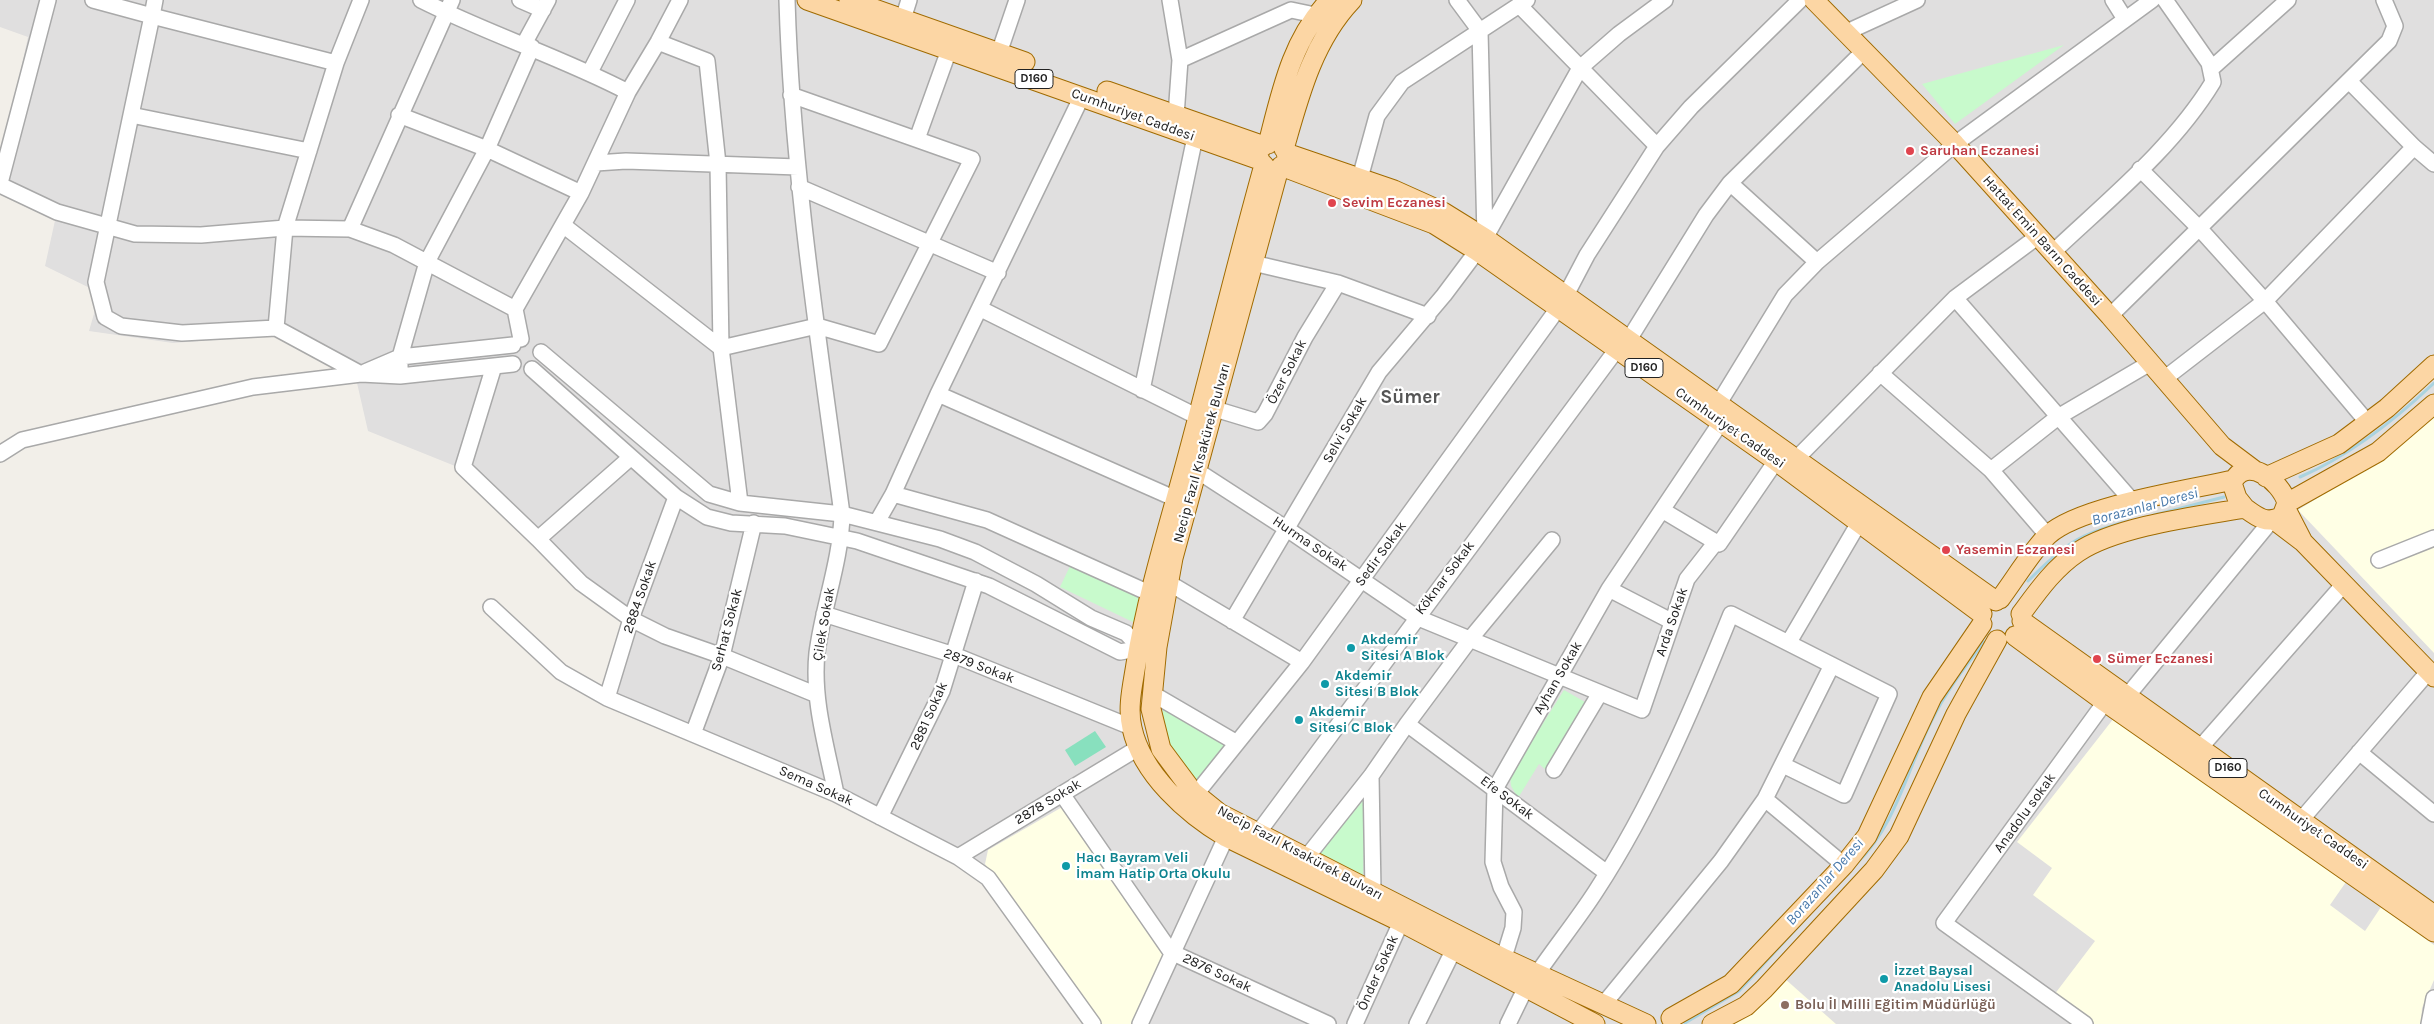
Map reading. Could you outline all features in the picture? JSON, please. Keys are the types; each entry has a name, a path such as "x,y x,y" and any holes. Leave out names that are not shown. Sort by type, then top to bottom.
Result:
{"main road":[{"name":"Cumhuriyet Caddesi","path":"807,0 1082,96 1195,138 1360,178 1394,190 1443,212 1481,244 1622,345 1721,422 1860,521 1990,610"},
{"name":"Cumhuriyet Caddesi","path":"849,0 1176,116 1481,244"},
{"name":"Necip Fazıl Kısakürek Bulvarı","path":"1330,0 1315,15 1302,36 1280,97 1273,156 1253,263 1206,413 1176,499 1149,593 1148,647 1153,694 1151,709 1161,749 1196,794 1219,813 1373,892 1502,966 1532,981 1596,1024"},
{"name":"Necip Fazıl Kısakürek Bulvarı","path":"1352,0 1335,17 1318,47 1273,156 1206,413 1199,472 1173,558 1169,583 1131,699 1131,727 1138,748 1162,785 1180,805 1202,822 1226,837 1454,949 1502,966"},
{"name":"Hattat Emin Barın Caddesi","path":"1814,0 1955,144 2110,316 2222,446"},
{"name":"Cumhuriyet Caddesi","path":"1622,345 1719,403 1797,458 1990,610"},
{"path":"1647,1024 1658,1018 1676,1021 1731,984 1844,865 1867,836 1932,697 1990,610 2048,536 2083,517 2133,502 2234,479 2244,471 2260,473 2339,444 2368,423 2434,365"},
{"path":"2222,446 2234,479 2234,490 2245,508 2260,519 2280,513 2378,452 2434,404"},
{"path":"2222,446 2275,484 2280,513 2303,542 2431,674"},
{"path":"1712,1024 1746,1006 1764,989 1874,870 1894,842 1922,790 1956,714 2014,628 2060,566 2079,551 2116,534 2245,508"},
{"path":"1990,610 2013,603 2014,628"},
{"path":"1990,610 1988,636 2014,628"},
{"name":"Cumhuriyet Caddesi","path":"2014,628 2128,695 2199,749 2434,915"},
{"name":"Cumhuriyet Caddesi","path":"2014,628 2105,702 2434,932"},
{"name":"Necip Fazıl Kısakürek Bulvarı","path":"1532,981 1603,1005 1647,1024"}],"street":[{"path":"48,0 0,184 57,212 134,234 182,235 285,228 350,229 394,245 515,309"},
{"path":"93,0 336,63"},
{"path":"155,0 96,282 104,316 121,326 182,333 276,328 361,374"},
{"path":"276,328 285,228 336,63 361,0"},
{"path":"421,0 449,6 528,46 590,72 628,92"},
{"path":"400,376 400,357 427,262 487,149 546,5 520,0"},
{"path":"590,72 627,0"},
{"path":"541,352 540,361 532,369 521,370 513,364 510,354 517,342 515,309 582,193 628,92 658,42 680,0"},
{"name":"Çilek Sokak","path":"787,0 791,94 799,187 842,514 842,537 824,614 817,655 817,695 836,794"},
{"path":"904,19 909,0"},
{"path":"999,53 1017,0"},
{"path":"1155,0 1170,3 1180,60 1176,116"},
{"path":"1457,0 1480,31 1481,244"},
{"name":"Selvi Sokak","path":"1232,621 1379,372 1428,316 1481,244 1580,68 1619,34 1665,0"},
{"name":"Sedir Sokak","path":"1196,794 1302,662 1363,580 1562,301 1588,255 1657,146 1691,107 1800,0"},
{"path":"1847,32 1917,0"},
{"path":"2113,0 2125,19"},
{"path":"1719,403 1785,295 1817,262 1955,144 2152,0"},
{"path":"2052,253 2140,169 2198,107 2213,82 2212,68 2165,0"},
{"path":"2212,68 2288,0"},
{"path":"2110,316 2389,41 2395,26 2384,0"},
{"path":"1360,178 1377,116 1402,82 1523,3 1580,68 1657,146"},
{"path":"350,229 449,6"},
{"path":"1180,60 1291,10 1315,15"},
{"path":"658,42 707,61 718,164 721,348 740,503"},
{"path":"917,139 949,50"},
{"name":"Köknar Sokak","path":"1258,832 1416,617 1622,345 1706,215 1730,183 1865,50"},
{"path":"2164,379 2265,301 2427,152 2350,80"},
{"path":"721,348 817,326 879,344 929,241 972,159 791,94"},
{"path":"877,522 893,494 938,394 981,309 1082,96"},
{"path":"131,115 309,152"},
{"path":"399,115 487,149 582,193"},
{"path":"1142,390 1195,138"},
{"path":"596,163 626,161 798,167"},
{"path":"2140,169 2200,229 2265,301 2368,423"},
{"path":"1730,183 1817,262"},
{"path":"799,187 929,241 998,273"},
{"path":"563,225 721,348"},
{"path":"1797,458 1955,298 2037,237"},
{"path":"1253,263 1338,283 1428,316"},
{"name":"Özer Sokak","path":"1206,413 1258,422 1265,414 1304,337 1338,283"},
{"path":"1955,298 2133,502"},
{"path":"981,309 1142,390 1206,413"},
{"path":"361,374 400,357 517,342 535,342 541,352 708,494 740,503 842,514 940,539 976,552 1036,584 1091,618 1126,633 1148,647"},
{"path":"1991,470 2058,417 2150,363"},
{"path":"0,454 22,440 253,387 361,374 400,376 513,364"},
{"path":"494,366 463,467 581,583 631,619 665,636 722,656 817,695"},
{"path":"532,369 676,497 707,517 731,523 785,526 842,537 989,586 1120,652 1148,647"},
{"path":"1880,373 1991,470 2048,536"},
{"path":"938,394 1176,499"},
{"name":"Ayhan Sokak","path":"1502,966 1513,928 1514,912 1501,887 1494,862 1495,789 1609,589 1721,422"},
{"path":"538,539 630,458"},
{"name":"Arda Sokak","path":"1642,710 1687,579 1716,542 1719,544 1776,461"},
{"name":"Hurma Sokak","path":"1199,472 1416,617 1471,638 1642,710"},
{"path":"893,494 987,520 1149,593"},
{"name":"2884 Sokak","path":"608,698 631,619 676,497"},
{"path":"1662,510 1716,542"},
{"path":"2128,695 2280,513"},
{"path":"1789,642 1860,521"},
{"name":"Serhat Sokak","path":"693,734 722,656 754,524"},
{"path":"2379,560 2434,538"},
{"path":"1306,858 1371,776 1471,638 1552,540"},
{"name":"2881 Sokak","path":"880,817 942,691 976,581"},
{"path":"1169,583 1302,662"},
{"path":"2199,749 2344,584"},
{"path":"1609,589 1671,621"},
{"name":"Sema Sokak","path":"490,607 561,672 608,698 836,794 958,857 988,878 1093,1024"},
{"name":"2879 Sokak","path":"824,614 954,655 1131,727"},
{"path":"1508,1024 1532,981 1607,873 1691,714 1731,614 1889,694 1844,795 1783,765"},
{"path":"1603,1005 1720,861 1765,799 1832,665"},
{"path":"2301,820 2359,752 2431,674"},
{"path":"1554,770 1600,692"},
{"path":"1153,694 1238,743"},
{"name":"Anadolu sokak","path":"2085,1024 1944,923 2105,702"},
{"name":"Efe Sokak","path":"1407,724 1607,873"},
{"name":"2878 Sokak","path":"958,857 1138,748"},
{"path":"2359,752 2434,814"},
{"path":"1371,776 1373,892"},
{"name":"2876 Sokak","path":"1062,794 1171,952 1328,1024"},
{"path":"1765,799 1844,865"},
{"path":"1140,1024 1171,952 1226,837"},
{"name":"Önder Sokak","path":"1355,1024 1401,922"},
{"path":"1417,1024 1454,949"},
{"path":"2429,1024 2434,998"}],"shaded area":[{"path":"0,0 2434,0 2434,1024 1086,1024 979,874 833,794 607,702 635,621 460,468 368,431 357,383 278,335 173,343 89,331 100,293 45,266 56,216 0,192 0,165 28,37 0,27"},
{"path":"2434,413 2434,653 2298,510 2387,455"},
{"path":"2114,718 2346,882 2330,905 2365,931 2381,907 2434,945 2434,980 2422,1008 2421,1024 2094,1024 2054,995 2095,941 2033,895 2052,868 2017,842"},
{"path":"1064,806 1164,955 1133,1024 1100,1024 985,864 988,850"},
{"name":"Bolu İl Milli Eğitim Müdürlüğü","path":"1784,978 1836,1024 1729,1024"}],"green space":[{"path":"2064,45 1955,124 1922,84"},
{"path":"1070,566 1144,600 1135,623 1060,587"},
{"path":"1564,690 1585,702 1546,770 1539,764 1518,798 1511,786 1510,776"},
{"path":"1163,705 1227,742 1199,784 1177,758 1167,738 1164,728"},
{"path":"1095,731 1106,747 1075,766 1065,750"},
{"path":"1365,798 1363,880 1317,857"}],"waterway":[{"name":"Borazanlar Deresi","path":"2300,477 2354,448 2387,424 2434,383"},
{"name":"Borazanlar Deresi","path":"2154,515 2224,497"},
{"name":"Borazanlar Deresi","path":"2028,581 2052,558 2073,542 2097,531 2129,521"},
{"name":"Borazanlar Deresi","path":"1857,863 1882,832 1942,701 1984,642"},
{"name":"Borazanlar Deresi","path":"1685,1023 1739,991 1805,919"}],"place":[{"name":"Saruhan Eczanesi","path":"1910,151"},
{"name":"Sevim Eczanesi","path":"1332,203"},
{"name":"Yasemin Eczanesi","path":"1946,550"},
{"name":"Akdemir Sitesi A Blok","path":"1351,648"},
{"name":"Sümer Eczanesi","path":"2097,659"},
{"name":"Akdemir Sitesi B Blok","path":"1325,684"},
{"name":"Akdemir Sitesi C Blok","path":"1299,720"},
{"name":"Hacı Bayram Veli İmam Hatip Orta Okulu","path":"1066,866"},
{"name":"İzzet Baysal Anadolu Lisesi","path":"1884,979"},
{"name":"Bolu İl Milli Eğitim Müdürlüğü","path":"1785,1005"}],"district":[{"name":"Sümer","path":"1410,398"}]}
